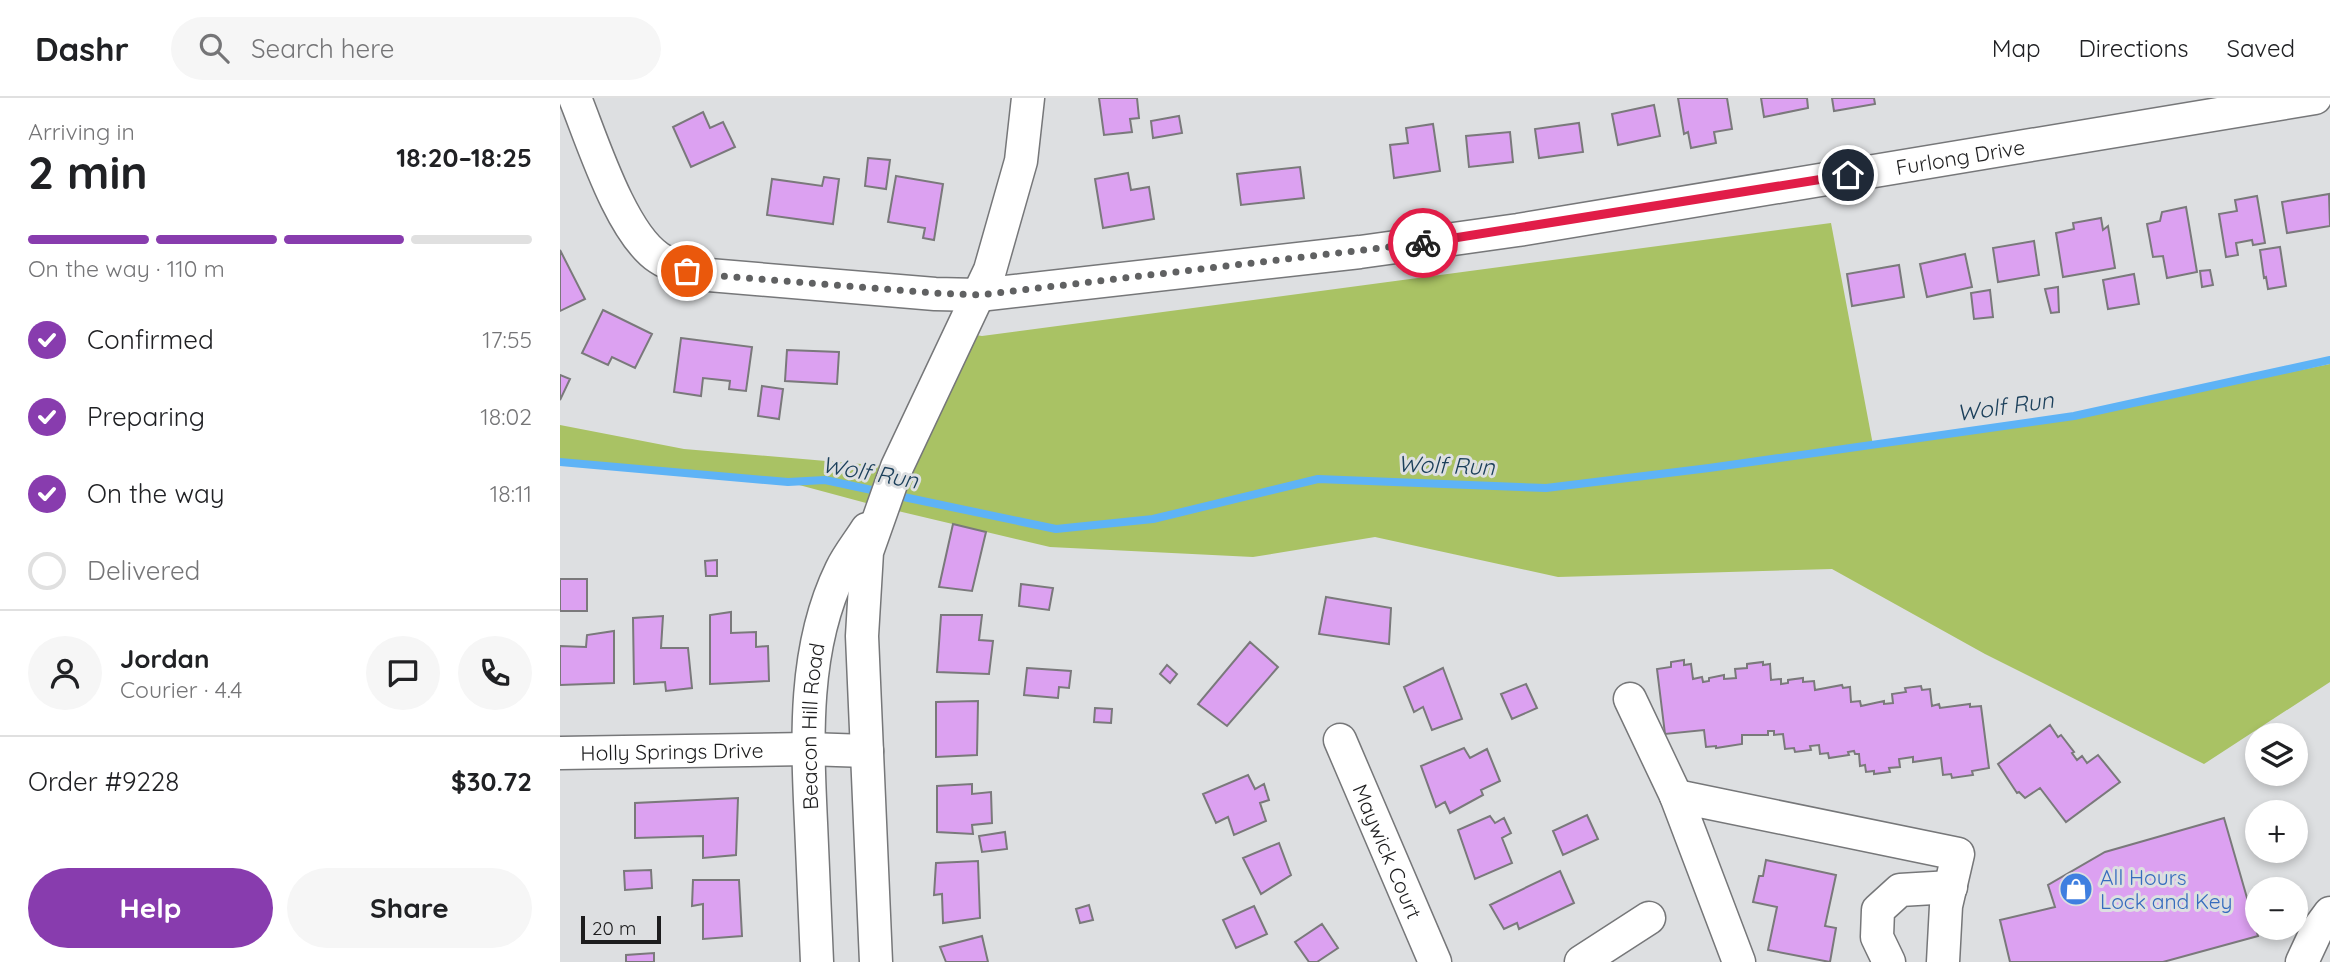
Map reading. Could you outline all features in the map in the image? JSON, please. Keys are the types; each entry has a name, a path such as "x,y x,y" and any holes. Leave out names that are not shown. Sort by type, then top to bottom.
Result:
{"street":[{"name":"Furlong Drive","path":"575,98 624,212 637,236 660,259 687,271 709,275 979,295 1360,252 1518,230 2315,98"},
{"name":"Beacon Hill Road","path":"876,962 862,636 867,552 897,467 990,270 1021,161 1028,98"},
{"name":"Beacon Hill Road","path":"817,962 807,749 816,646 826,609 842,569 881,507"},
{"path":"1630,699 1676,796 1739,962"},
{"name":"Maywick Court","path":"1340,740 1436,962"},
{"name":"Holly Springs Drive","path":"560,752 807,749 867,751"},
{"path":"1676,796 1958,854 1946,906 1943,962"},
{"path":"1889,962 1877,937 1878,910 1900,890 1951,887"},
{"path":"2302,962 2316,932 2330,913"},
{"path":"1581,962 1649,918"}],"green space":[{"path":"1831,223 1873,445 2074,416 2330,364 2330,682 2267,723 2245,723 2245,737 2204,764 1985,654 1832,569 1558,577 1375,537 1253,557 1050,547 788,482 560,462 560,425 684,449 896,467 962,333 982,336"}],"building":[{"path":"1099,98 1137,98 1139,118 1130,119 1132,132 1104,135"},
{"path":"1678,98 1727,98 1732,129 1714,132 1716,143 1691,148 1688,132 1684,134"},
{"path":"1761,98 1807,98 1808,108 1764,117"},
{"path":"1832,98 1874,98 1875,104 1834,111"},
{"path":"1654,105 1660,136 1618,145 1612,114"},
{"path":"703,112 710,128 723,122 735,147 691,167 673,127"},
{"path":"1179,116 1182,133 1153,138 1151,121"},
{"path":"1579,123 1583,152 1539,158 1535,129"},
{"path":"1433,124 1440,171 1394,178 1390,145 1408,143 1406,128"},
{"path":"1510,132 1513,162 1469,167 1466,136"},
{"path":"868,158 890,160 886,189 865,186"},
{"path":"1300,167 1304,198 1241,205 1237,174"},
{"path":"1128,173 1131,190 1149,187 1154,219 1103,228 1095,179"},
{"path":"896,176 943,184 934,240 923,238 925,228 888,222"},
{"path":"824,177 839,179 833,224 767,215 772,179 822,186"},
{"path":"2329,194 2330,226 2287,233 2282,202"},
{"path":"2257,196 2265,243 2253,245 2252,240 2236,243 2238,255 2226,257 2219,214 2237,211 2235,200"},
{"path":"2186,207 2197,272 2167,278 2163,256 2153,257 2147,224 2160,221 2162,212"},
{"path":"2101,218 2103,230 2108,226 2115,268 2063,277 2056,233 2074,229 2073,223"},
{"path":"2034,241 2039,275 1998,282 1993,248"},
{"path":"2280,247 2286,286 2268,289 2260,250"},
{"path":"560,250 585,299 560,311"},
{"path":"1965,254 1972,287 1927,297 1920,264"},
{"path":"1899,265 1904,297 1852,306 1847,274"},
{"path":"2210,270 2213,285 2202,287 2200,271"},
{"path":"2134,274 2139,304 2108,309 2103,280"},
{"path":"2058,287 2059,312 2051,313 2045,289"},
{"path":"1990,290 1993,317 1974,319 1971,293"},
{"path":"603,310 652,334 635,368 612,357 608,365 582,353"},
{"path":"681,338 752,347 746,391 729,389 730,381 703,378 701,396 674,392"},
{"path":"787,350 839,352 837,384 785,381"},
{"path":"560,375 570,379 560,400"},
{"path":"762,386 783,389 779,419 758,416"},
{"path":"953,524 986,532 972,591 939,587"},
{"path":"717,560 717,576 706,576 705,561"},
{"path":"560,579 587,579 587,611 560,611"},
{"path":"1021,584 1053,588 1049,610 1019,606"},
{"path":"1326,597 1391,608 1389,644 1319,634"},
{"path":"731,612 731,633 756,632 756,647 768,646 769,681 710,684 710,615"},
{"path":"941,615 982,615 979,640 993,641 989,674 937,672"},
{"path":"663,616 661,648 688,648 692,688 666,691 665,682 634,684 633,618"},
{"path":"614,631 614,683 560,685 560,646 586,647 587,635"},
{"path":"1250,642 1278,667 1227,726 1198,704"},
{"path":"1684,660 1684,665 1691,664 1693,679 1702,677 1703,682 1724,675 1724,679 1736,678 1735,669 1763,662 1763,665 1770,664 1771,680 1781,679 1781,684 1803,678 1803,682 1814,681 1815,690 1842,685 1843,688 1850,687 1851,702 1860,701 1861,706 1884,701 1884,704 1893,703 1892,694 1906,692 1905,688 1921,686 1922,690 1930,689 1932,706 1981,706 1989,768 1972,771 1973,775 1952,778 1951,774 1943,775 1941,758 1913,762 1913,757 1899,759 1900,767 1889,768 1890,772 1874,774 1874,771 1866,772 1865,765 1860,766 1859,754 1854,751 1848,752 1849,755 1829,758 1828,753 1820,754 1819,745 1810,746 1811,750 1795,752 1794,748 1785,749 1783,734 1774,735 1774,731 1768,731 1768,735 1742,735 1742,744 1716,748 1706,747 1704,730 1665,734 1657,669 1671,667 1671,662"},
{"path":"1167,665 1177,674 1170,683 1160,674"},
{"path":"1027,668 1071,671 1069,688 1059,687 1058,698 1024,695"},
{"path":"1443,668 1462,719 1432,730 1423,707 1414,712 1404,687"},
{"path":"1526,684 1537,708 1512,719 1501,694"},
{"path":"978,701 977,755 936,757 936,702"},
{"path":"1095,708 1112,709 1111,723 1094,722"},
{"path":"2050,725 2058,737 2061,735 2077,760 2082,756 2087,763 2098,755 2120,782 2066,822 2040,788 2025,798 2017,793 1998,764"},
{"path":"1464,748 1470,758 1487,749 1500,781 1481,790 1483,795 1450,813 1445,802 1436,807 1421,766"},
{"path":"1248,775 1255,789 1264,784 1269,800 1260,803 1266,821 1234,835 1228,817 1216,823 1203,794"},
{"path":"972,784 972,794 991,792 992,823 972,825 973,834 937,832 937,786"},
{"path":"738,798 736,855 703,858 703,836 635,838 635,803"},
{"path":"1587,815 1598,839 1563,855 1553,831"},
{"path":"1490,816 1495,823 1504,818 1511,833 1502,838 1512,863 1475,879 1458,830"},
{"path":"2224,818 2245,891 2245,940 2163,962 2010,962 2000,920 2055,907 2048,885 2105,852"},
{"path":"1005,832 1007,849 982,852 979,836"},
{"path":"1279,843 1291,875 1261,894 1243,858"},
{"path":"1766,860 1836,875 1825,926 1836,928 1830,962 1768,950 1777,907 1753,902"},
{"path":"978,861 980,918 943,923 942,894 934,895 936,863"},
{"path":"651,870 652,888 625,890 624,871"},
{"path":"1560,871 1574,903 1519,929 1517,923 1504,929 1490,905"},
{"path":"693,880 739,880 742,936 703,939 703,904 692,906"},
{"path":"1089,905 1093,920 1080,923 1076,909"},
{"path":"1254,906 1267,934 1236,948 1223,920"},
{"path":"1322,924 1338,948 1317,962 1309,962 1295,942"},
{"path":"982,936 988,962 946,962 940,947"},
{"path":"654,953 654,962 626,962 626,955"}],"waterway":[{"name":"Wolf Run","path":"894,495 1056,529 1153,519 1318,479 1546,488 1709,468 2074,416 2330,360"},
{"name":"Wolf Run","path":"560,462 788,482 825,480 881,492"}],"way so far":[{"path":"687,271 910,292 979,295 1423,243"}],"place":[{"name":"All Hours Lock and Key","path":"2076,889"}],"route":[{"path":"1423,243 1518,230 1848,175"}]}
